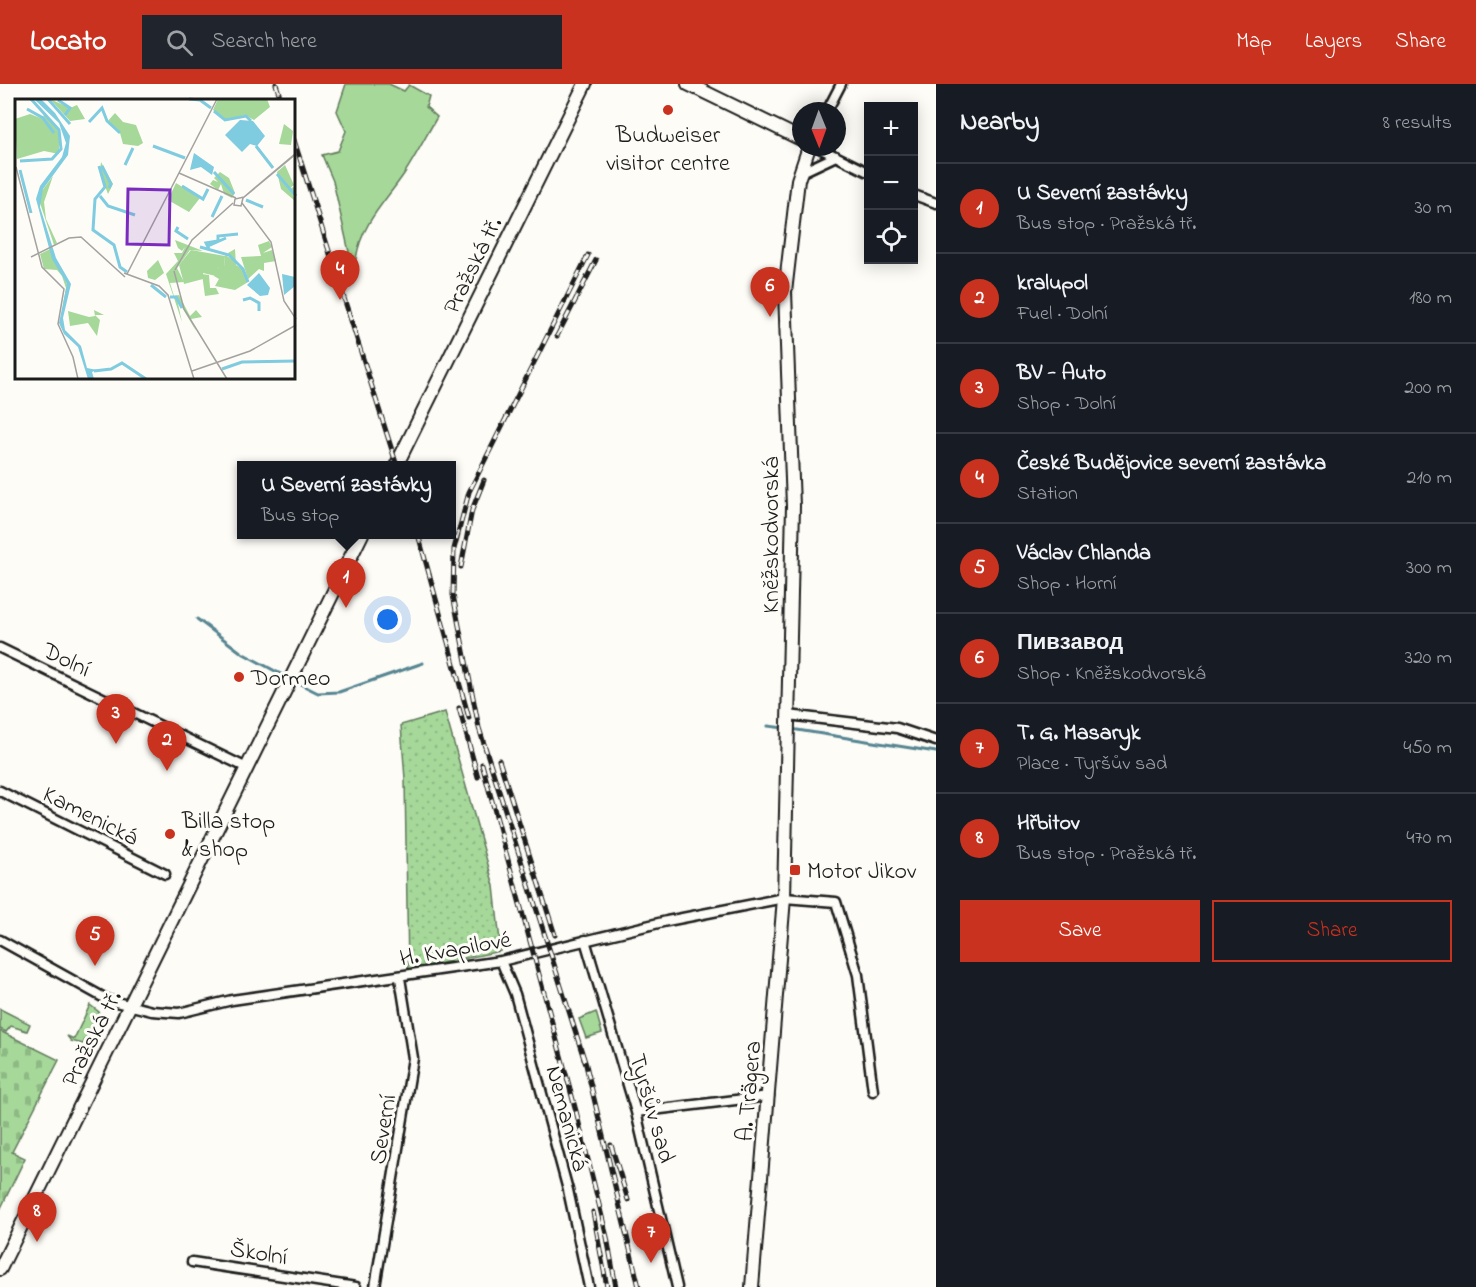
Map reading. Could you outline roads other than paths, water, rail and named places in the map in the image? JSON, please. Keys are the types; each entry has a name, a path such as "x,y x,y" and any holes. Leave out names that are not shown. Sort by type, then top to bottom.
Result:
{"street":[{"name":"Pražská tř.","path":"398,461 585,84"},
{"path":"688,84 792,136"},
{"path":"832,102 841,84"},
{"name":"Kněžskodvorská","path":"784,898 787,726 793,609 793,506 785,292 800,173 806,156"},
{"path":"800,173 836,156 864,170"},
{"path":"918,196 936,203"},
{"name":"Pražská tř.","path":"0,1269 360,539"},
{"name":"Dolní","path":"0,648 247,768"},
{"path":"787,726 897,728 936,741"},
{"name":"Kamenická","path":"0,791 165,874"},
{"name":"H. Kvapilové","path":"0,940 108,1000 152,1011 179,1013 232,1000 400,978 501,961 585,940 784,898 836,902 858,975 873,1091"},
{"name":"A. Trägera","path":"752,1287 784,898"},
{"name":"Tyršův sad","path":"585,940 636,1112 677,1287"},
{"name":"Nemanická","path":"501,961 515,994 568,1190 589,1287"},
{"name":"Severní","path":"375,1287 413,1058 400,978"},
{"path":"636,1112 769,1096"},
{"name":"Školní","path":"192,1262 356,1287"}],"waterway":[{"path":"197,619 242,653 288,678"},
{"path":"294,681 318,693 339,692 423,663"},
{"path":"768,726 784,728"},
{"path":"791,729 936,752"}],"railway":[{"path":"276,84 281,99"},
{"path":"296,146 395,461"},
{"path":"588,255 469,492 454,549 453,595 479,728 586,1065 639,1287"},
{"path":"557,336 596,260"},
{"path":"461,567 472,510 484,480"},
{"path":"419,539 469,718"},
{"path":"459,708 478,777"},
{"path":"499,760 555,935"},
{"path":"482,764 576,1111 607,1237 616,1287"},
{"path":"611,1145 628,1200"},
{"path":"593,1212 607,1287"}],"place":[{"name":"Budweiser visitor centre","path":"668,110"},
{"name":"České Budějovice severní zastávka","path":"340,300"},
{"name":"Пивзавод","path":"770,317"},
{"name":"U Severní zastávky","path":"346,608"},
{"name":"Dormeo","path":"239,677"},
{"name":"BV - Auto","path":"116,744"},
{"name":"kralupol","path":"167,771"},
{"name":"Billa stop & shop","path":"170,834"},
{"name":"Motor Jikov","path":"795,870"},
{"name":"Václav Chlanda","path":"95,966"},
{"name":"Hřbitov","path":"37,1242"},
{"name":"T. G. Masaryk","path":"651,1263"}]}
